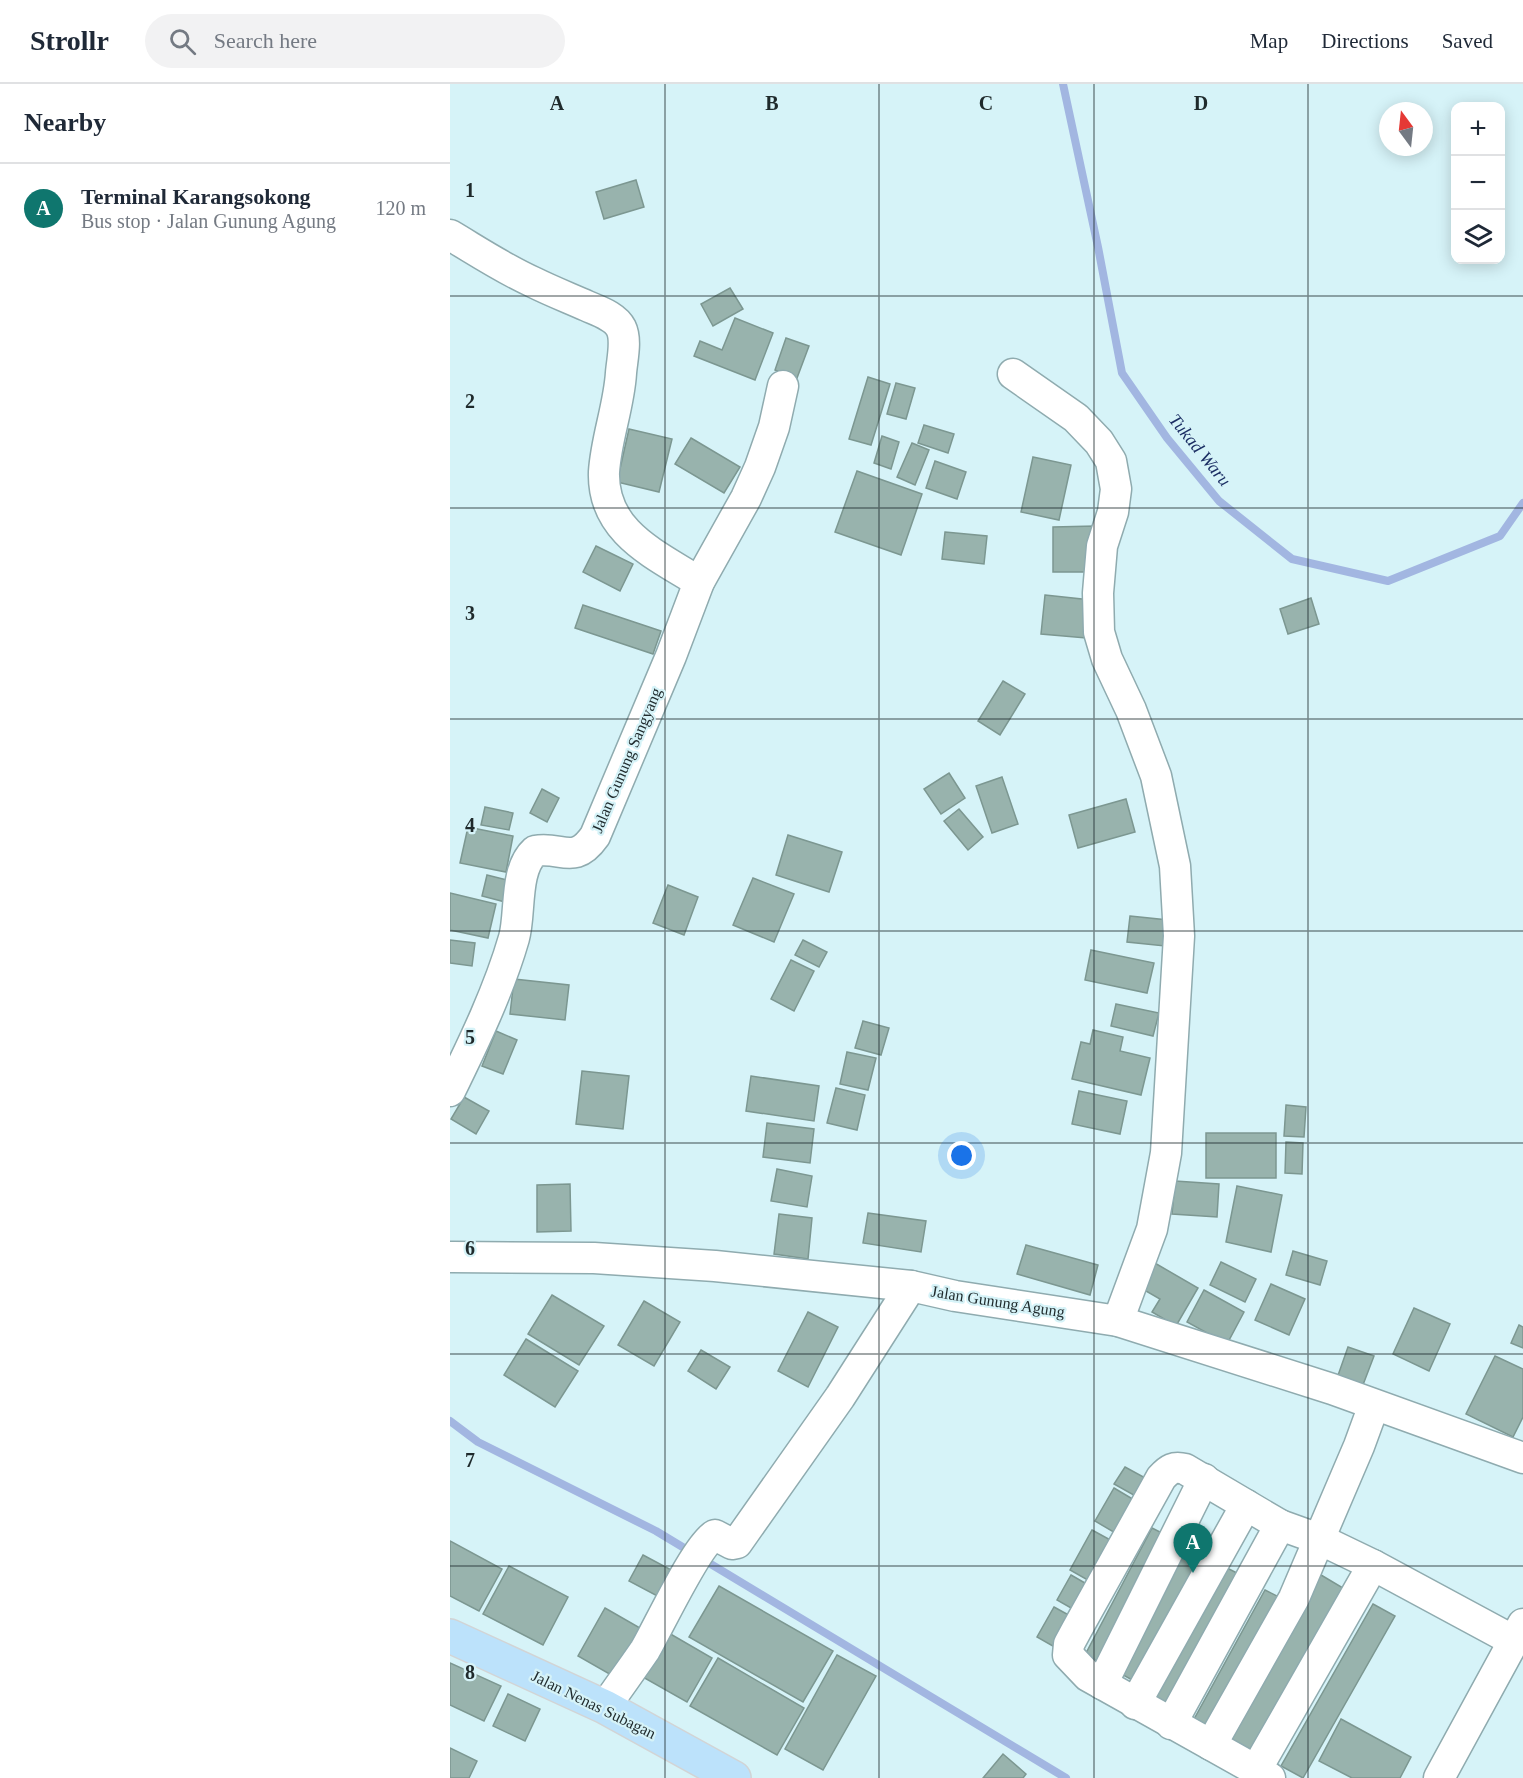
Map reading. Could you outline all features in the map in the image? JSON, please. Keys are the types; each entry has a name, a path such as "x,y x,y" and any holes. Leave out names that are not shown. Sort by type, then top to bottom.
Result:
{"main road":[{"name":"Jalan Nenas Subagan","path":"450,1636 605,1707 734,1778"}],"street":[{"path":"450,235 531,282 608,316 621,328 623,338 621,377 604,471 606,499 612,514 624,530 642,546 699,582"},
{"path":"1013,374 1076,418 1099,442 1110,461 1116,489 1113,512 1102,546 1098,593 1099,632 1107,659 1131,710 1156,776 1175,866 1179,936 1166,1153 1152,1229 1118,1321"},
{"name":"Jalan Gunung Sangyang","path":"450,1091 481,1027 514,937 519,892 527,862 535,851 540,850 572,854 581,852 595,836 671,656 699,582 746,498 760,467 774,427 783,386"},
{"name":"Jalan Gunung Agung","path":"451,1257 594,1258 715,1266 911,1286 955,1296 1118,1321 1332,1389 1523,1458"},
{"path":"605,1707 646,1648 685,1576 706,1543 715,1535 732,1544 737,1543 840,1397 911,1286"},
{"path":"1211,1745 1294,1598 1359,1446 1374,1405"},
{"path":"1373,1565 1263,1774 1088,1676 1068,1655 1069,1644 1161,1478 1168,1469 1176,1466 1203,1479 1280,1525 1319,1539 1519,1632 1439,1778"},
{"path":"1102,1684 1203,1479"},
{"path":"1135,1704 1246,1505"},
{"path":"1171,1724 1280,1525"}],"building":[{"path":"636,180 644,207 604,219 596,192"},
{"path":"730,288 743,309 713,326 701,304"},
{"path":"735,318 773,333 755,380 694,356 700,341 722,350"},
{"path":"786,338 809,346 797,378 775,370"},
{"path":"868,377 890,384 871,445 849,439"},
{"path":"896,383 915,388 906,419 887,414"},
{"path":"924,425 954,434 948,453 918,443"},
{"path":"629,429 672,439 659,492 617,482"},
{"path":"882,436 899,442 891,469 874,463"},
{"path":"691,438 740,467 724,493 675,464"},
{"path":"912,443 929,450 915,485 897,477"},
{"path":"1033,457 1071,465 1059,520 1021,512"},
{"path":"935,461 966,472 957,499 926,488"},
{"path":"857,471 922,494 901,555 835,532"},
{"path":"1095,526 1095,572 1053,572 1053,527"},
{"path":"945,532 987,536 984,564 942,559"},
{"path":"596,546 633,564 620,591 583,572"},
{"path":"1045,595 1091,600 1086,638 1041,634"},
{"path":"1311,598 1319,624 1288,634 1280,609"},
{"path":"583,605 661,631 653,654 575,628"},
{"path":"1003,681 1025,694 1000,735 978,721"},
{"path":"949,773 965,798 941,814 924,789"},
{"path":"1002,777 1018,824 992,833 976,786"},
{"path":"542,789 559,798 547,822 530,813"},
{"path":"1126,799 1135,832 1078,848 1069,815"},
{"path":"485,807 513,813 509,830 481,825"},
{"path":"959,809 983,837 968,850 944,821"},
{"path":"468,827 513,836 506,872 460,863"},
{"path":"788,835 842,852 829,892 776,875"},
{"path":"487,875 515,882 509,903 482,896"},
{"path":"753,878 794,894 774,942 733,925"},
{"path":"668,885 698,897 684,935 653,923"},
{"path":"450,893 496,904 488,938 450,930"},
{"path":"1130,916 1168,920 1165,946 1127,942"},
{"path":"450,940 475,943 472,966 450,963"},
{"path":"803,940 827,952 819,967 795,955"},
{"path":"1091,950 1154,963 1147,993 1085,980"},
{"path":"791,960 814,971 794,1011 771,999"},
{"path":"514,979 569,985 565,1020 510,1014"},
{"path":"1116,1004 1159,1013 1153,1036 1111,1026"},
{"path":"863,1021 889,1028 881,1055 855,1048"},
{"path":"1093,1030 1123,1037 1120,1051 1150,1058 1141,1095 1072,1079 1081,1042 1090,1044"},
{"path":"496,1031 517,1040 503,1074 482,1066"},
{"path":"847,1052 876,1058 868,1090 840,1084"},
{"path":"582,1071 629,1076 623,1129 576,1124"},
{"path":"751,1076 819,1086 814,1121 746,1111"},
{"path":"836,1088 865,1095 857,1130 827,1123"},
{"path":"1079,1091 1127,1101 1120,1134 1072,1124"},
{"path":"464,1097 489,1111 476,1134 451,1119"},
{"path":"1286,1105 1306,1107 1304,1137 1284,1136"},
{"path":"767,1123 814,1129 810,1163 763,1157"},
{"path":"1206,1133 1276,1133 1276,1178 1206,1178"},
{"path":"1286,1142 1303,1143 1302,1174 1285,1173"},
{"path":"777,1169 812,1176 807,1207 771,1201"},
{"path":"1175,1181 1219,1184 1217,1217 1172,1214"},
{"path":"570,1184 571,1231 537,1232 537,1185"},
{"path":"1237,1186 1282,1195 1271,1252 1226,1242"},
{"path":"868,1213 926,1221 921,1252 863,1243"},
{"path":"779,1214 812,1218 808,1259 774,1254"},
{"path":"1026,1245 1098,1265 1090,1295 1017,1274"},
{"path":"1293,1251 1327,1261 1320,1285 1286,1275"},
{"path":"1153,1262 1198,1288 1176,1326 1152,1312 1160,1299 1139,1287"},
{"path":"1221,1262 1256,1279 1245,1302 1210,1285"},
{"path":"1271,1284 1305,1299 1289,1335 1255,1320"},
{"path":"1204,1290 1244,1312 1227,1344 1187,1322"},
{"path":"552,1295 604,1326 579,1365 528,1334"},
{"path":"644,1301 680,1322 654,1366 618,1345"},
{"path":"1414,1308 1450,1324 1429,1371 1393,1354"},
{"path":"808,1312 838,1327 808,1387 778,1371"},
{"path":"1519,1325 1523,1327 1523,1348 1511,1343"},
{"path":"526,1339 578,1371 555,1407 504,1375"},
{"path":"1348,1347 1374,1356 1361,1390 1336,1381"},
{"path":"701,1350 730,1367 716,1389 688,1371"},
{"path":"1495,1356 1523,1369 1523,1417 1513,1437 1466,1414"},
{"path":"1125,1467 1149,1480 1139,1498 1114,1484"},
{"path":"1114,1488 1136,1501 1117,1534 1095,1521"},
{"path":"1152,1528 1166,1535 1099,1662 1085,1655"},
{"path":"1092,1530 1116,1543 1093,1583 1070,1570"},
{"path":"1184,1540 1204,1551 1134,1681 1114,1670"},
{"path":"450,1541 502,1569 479,1611 450,1596"},
{"path":"643,1555 677,1573 663,1599 629,1581"},
{"path":"509,1566 568,1597 543,1645 483,1614"},
{"path":"1225,1567 1247,1578 1176,1709 1155,1697"},
{"path":"1071,1575 1092,1587 1078,1612 1057,1600"},
{"path":"1321,1575 1343,1588 1252,1752 1230,1740"},
{"path":"719,1586 833,1651 803,1702 689,1637"},
{"path":"1265,1590 1285,1600 1213,1732 1193,1721"},
{"path":"1373,1604 1395,1616 1303,1778 1281,1766"},
{"path":"1054,1607 1076,1619 1058,1649 1037,1637"},
{"path":"605,1608 640,1628 613,1676 578,1656"},
{"path":"667,1632 712,1658 687,1702 641,1676"},
{"path":"837,1655 876,1676 823,1770 785,1749"},
{"path":"718,1658 804,1708 777,1755 690,1706"},
{"path":"450,1663 501,1686 484,1721 450,1705"},
{"path":"508,1694 540,1709 525,1741 493,1726"},
{"path":"1341,1719 1411,1757 1400,1778 1352,1778 1319,1761"},
{"path":"450,1748 477,1761 469,1778 450,1778"},
{"path":"1003,1754 1026,1774 1023,1778 983,1778"}],"waterway":[{"name":"Tukad Waru","path":"1063,84 1122,373 1167,438 1219,501 1292,559 1388,581 1500,536 1523,503"},
{"path":"450,1421 478,1442 656,1531 1066,1778"}],"place":[{"name":"Terminal Karangsokong","path":"1193,1573"}]}
